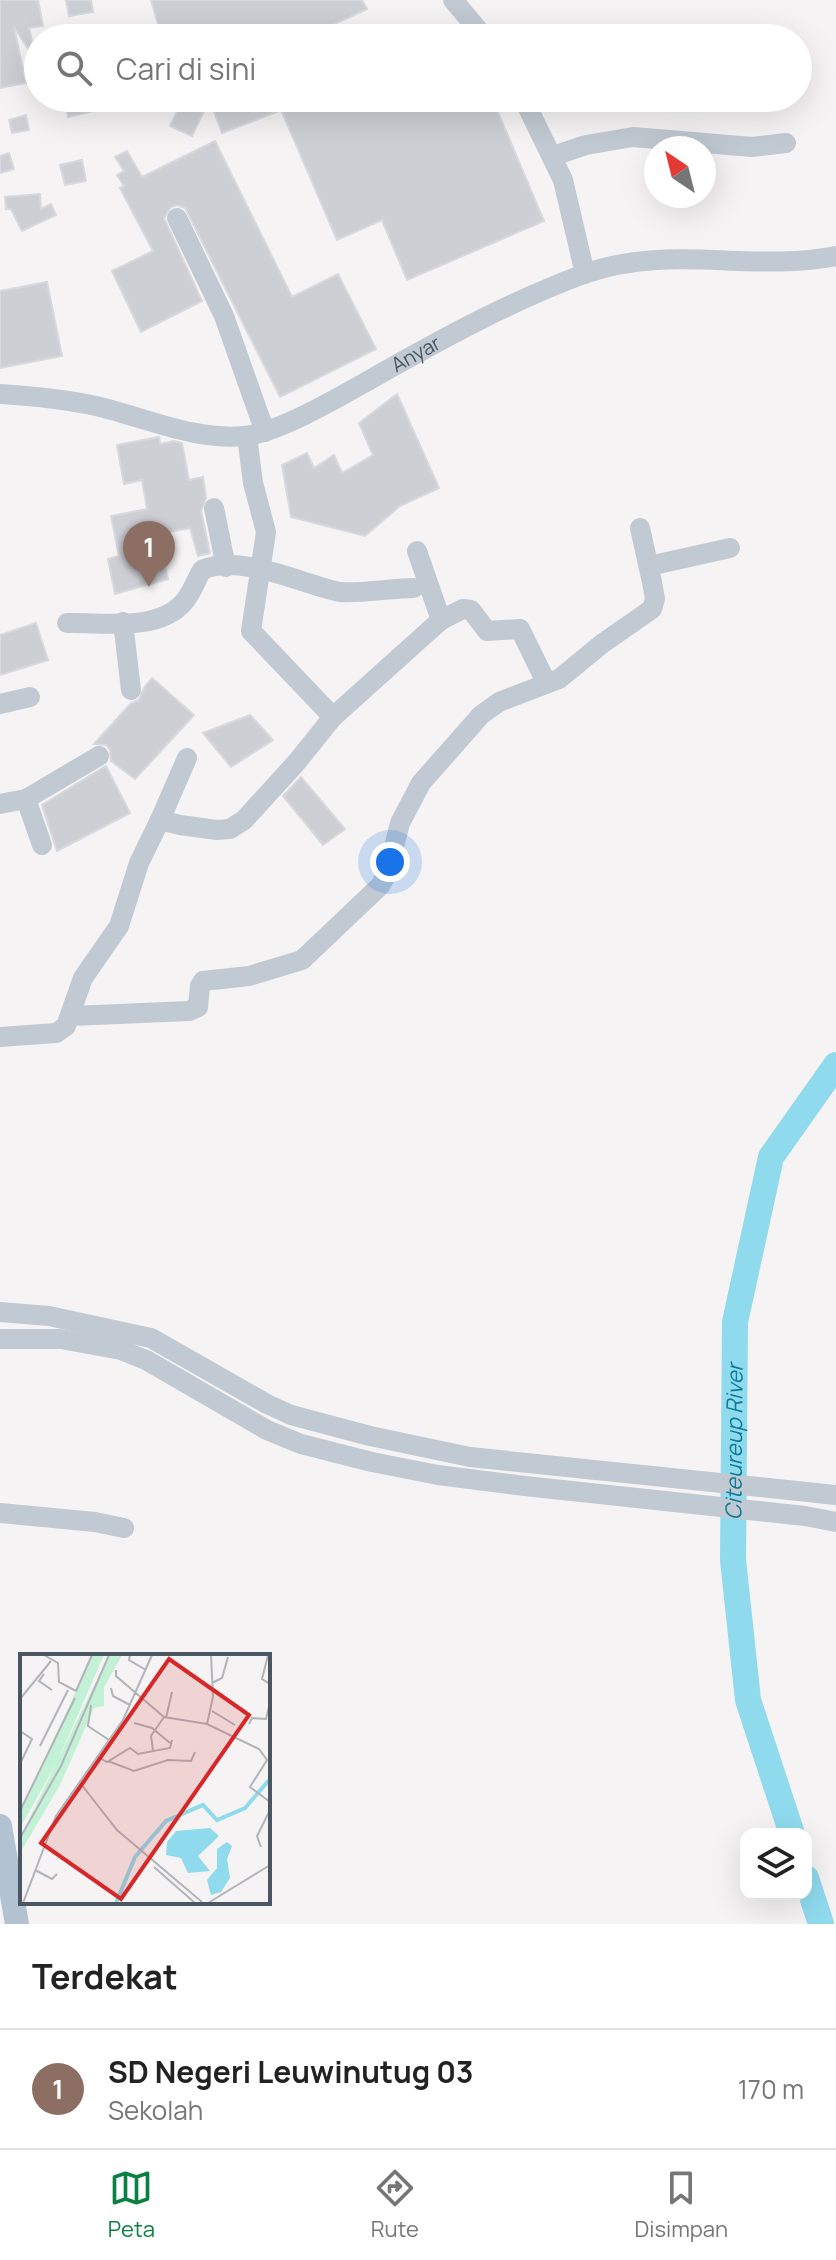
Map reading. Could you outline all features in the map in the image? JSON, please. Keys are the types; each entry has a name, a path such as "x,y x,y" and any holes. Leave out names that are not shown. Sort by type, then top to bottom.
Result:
{"main road":[{"path":"0,1826 17,1924"}],"street":[{"path":"453,0 473,24"},
{"path":"530,112 563,180 585,274"},
{"path":"553,156 586,145 633,137 752,147 786,143"},
{"path":"177,218 224,316 256,434 256,494 266,532 251,631 333,717"},
{"name":"Anyar","path":"0,394 46,397 96,406 224,437 256,434 347,392 502,307 585,274 621,263 667,258 769,262 808,261 836,256"},
{"path":"214,508 226,567"},
{"path":"71,1016 189,1011 198,1007 203,981 249,976 302,960 380,886 387,874 400,823 421,783 488,709 559,679 652,609 655,599 640,528"},
{"path":"649,566 730,548"},
{"path":"417,551 441,620"},
{"path":"67,623 134,624 160,620 181,606 196,586 202,570 226,567 261,571 343,592 414,588"},
{"path":"160,820 198,828 230,829 244,820 333,717 441,620 463,609 471,610 487,631 520,629 546,682"},
{"path":"123,622 131,690"},
{"path":"0,704 30,697"},
{"path":"0,804 26,799 99,756"},
{"path":"0,1037 56,1033 66,1026 83,978 119,926 139,863 187,758"},
{"path":"26,799 42,845"},
{"path":"0,1312 49,1316 146,1360 267,1430 328,1452 438,1475 836,1522"},
{"path":"0,1339 61,1339 90,1334 151,1338 291,1415 470,1457 836,1495"},
{"path":"666,1501 670,1477"},
{"path":"0,1513 95,1522 124,1528"}],"building":[{"path":"0,0 38,0 43,24 24,24 24,42 14,27 24,83 0,88"},
{"path":"66,0 91,0 93,12 69,16"},
{"path":"151,0 362,0 367,9 334,24 158,24"},
{"path":"67,112 89,112 68,117"},
{"path":"177,112 204,112 192,136 170,126"},
{"path":"214,112 277,112 222,133"},
{"path":"282,112 498,112 544,221 407,280 382,220 337,240"},
{"path":"26,115 29,130 12,133 9,120"},
{"path":"215,141 292,297 338,274 376,349 280,397 185,208 177,205 171,207 164,218 202,301 141,332 112,271 153,251 120,188 124,186 117,175 124,171 115,157 127,151 142,177"},
{"path":"9,153 14,169 0,173 0,156"},
{"path":"82,160 86,181 65,185 60,165"},
{"path":"40,194 41,209 51,204 56,215 22,231 11,209 6,209 5,197"},
{"path":"47,282 62,356 0,368 0,291"},
{"path":"397,394 439,488 400,506 365,536 291,517 282,465 307,453 314,468 334,455 342,473 373,455 359,423"},
{"path":"159,437 160,444 182,443 189,480 203,477 206,498 201,511 210,553 198,556 190,528 158,534 168,579 115,594 108,559 119,556 111,516 147,509 142,480 124,484 117,445"},
{"path":"36,623 48,660 0,675 0,635"},
{"path":"152,678 194,715 135,779 111,761 106,745 94,744 131,703 139,700"},
{"path":"250,715 273,740 231,767 203,733"},
{"path":"106,766 130,813 57,851 42,805"},
{"path":"301,777 345,829 323,845 283,796"}],"waterway":[{"name":"Citeureup River","path":"790,1828 748,1700 733,1560 735,1322 771,1157 836,1065"},
{"name":"Citeureup River","path":"812,1896 821,1924"}],"place":[{"name":"SD Negeri Leuwinutug 03","path":"149,587"}]}
